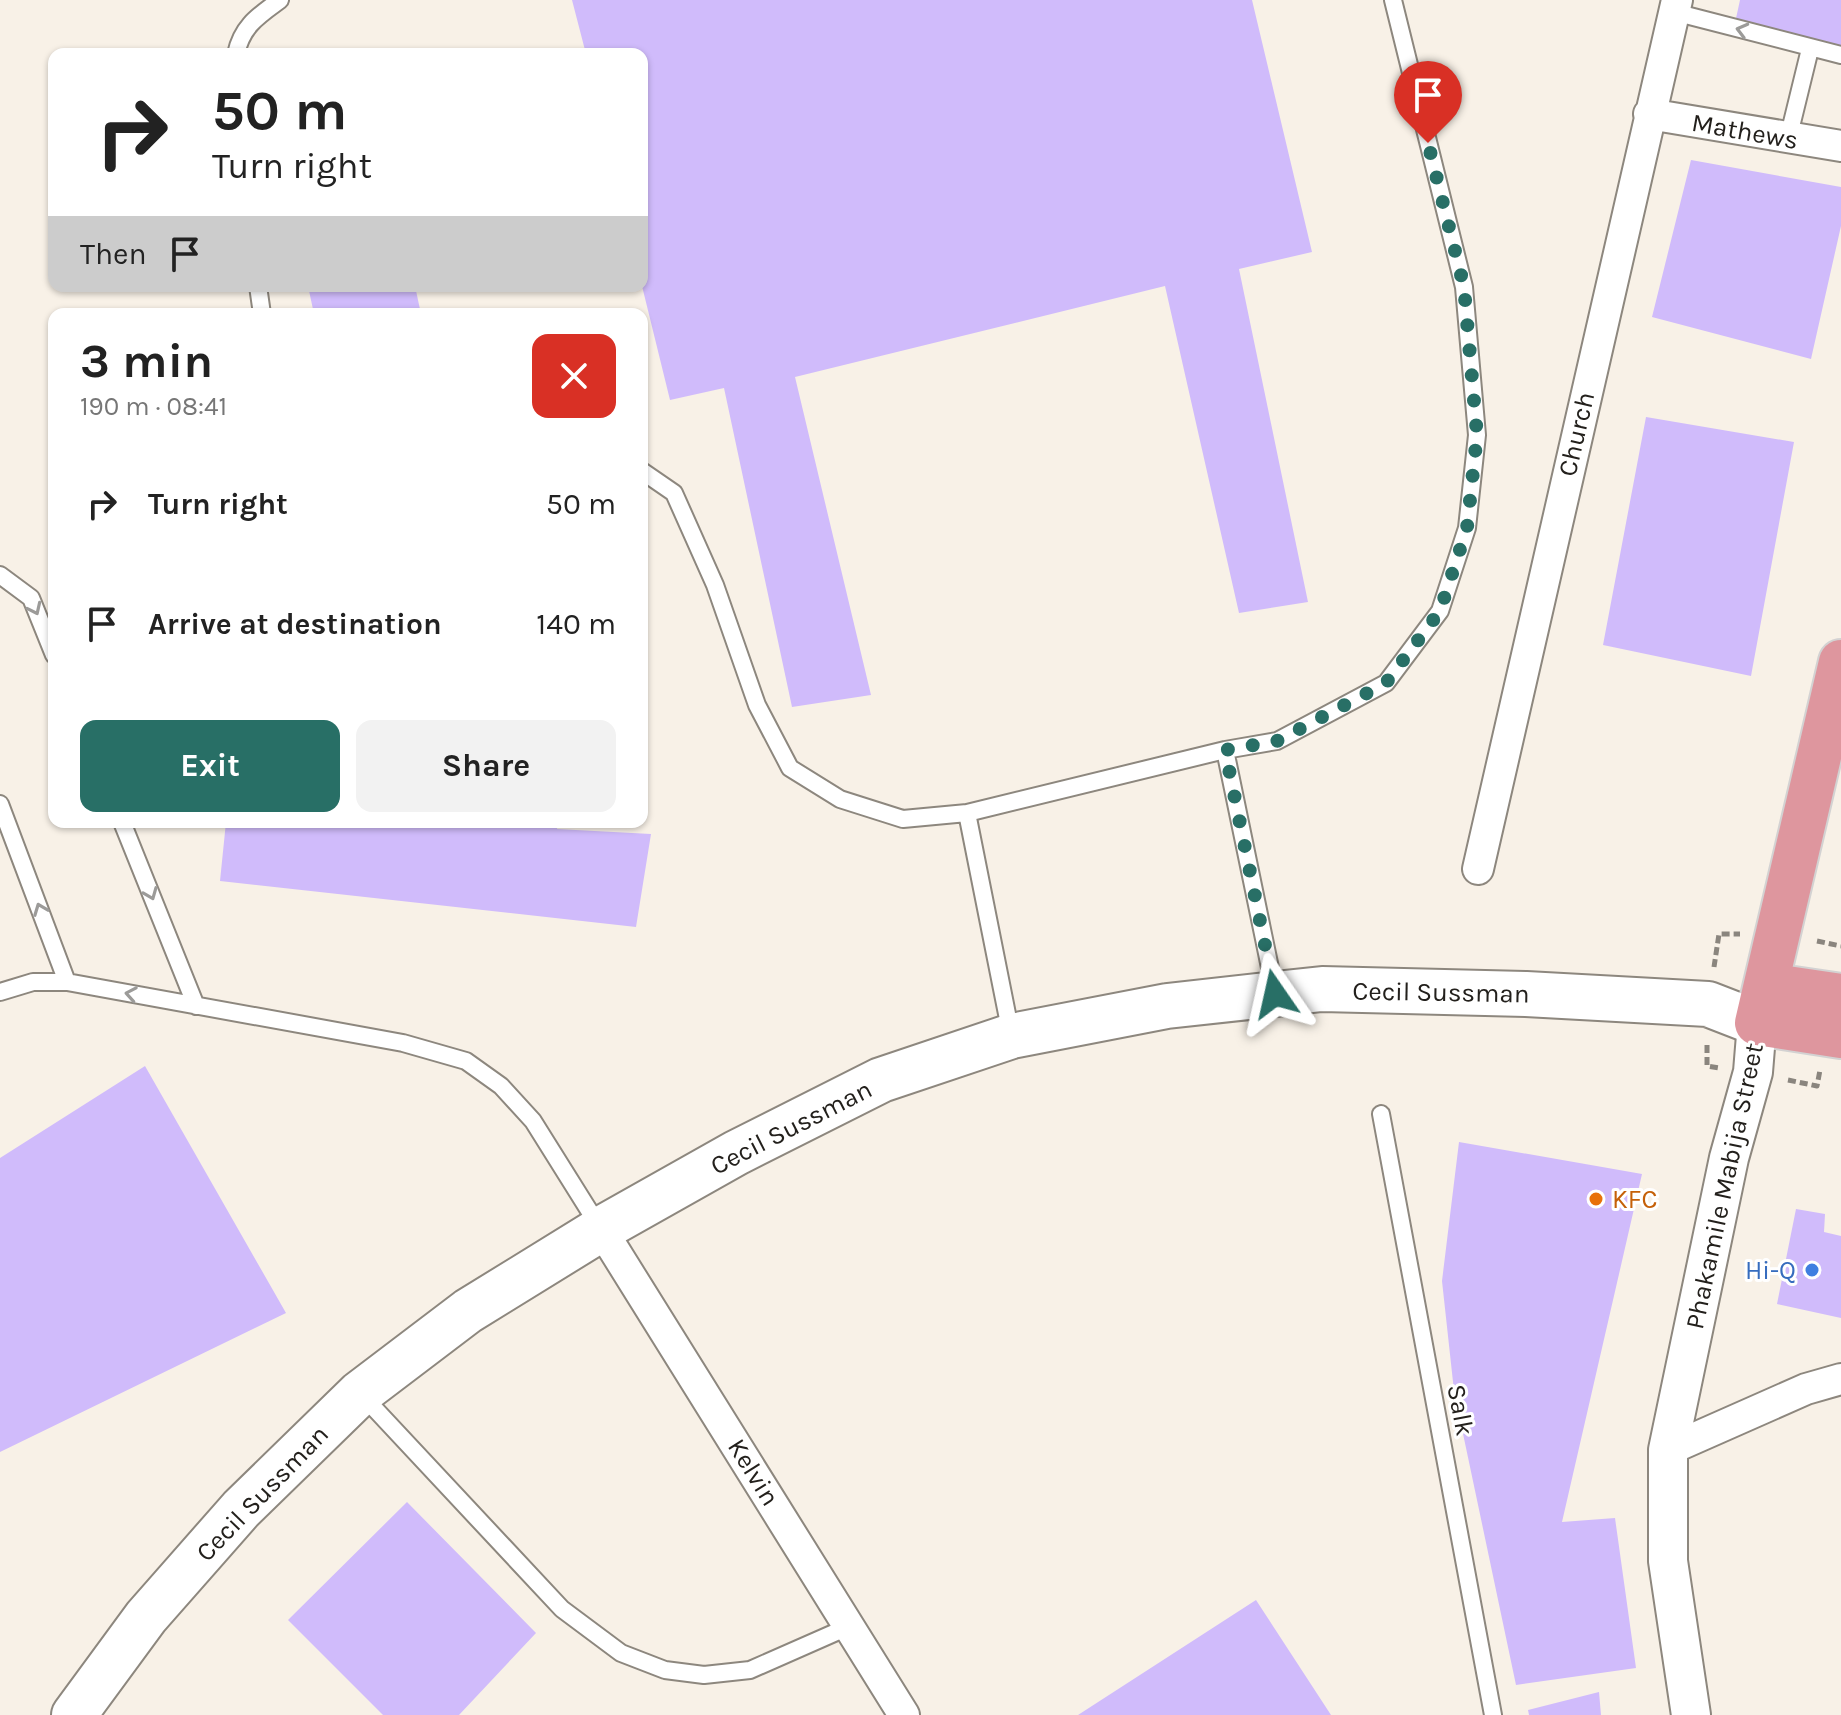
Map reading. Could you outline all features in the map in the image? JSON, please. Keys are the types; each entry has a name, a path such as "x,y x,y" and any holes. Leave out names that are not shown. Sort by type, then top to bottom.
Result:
{"highway":[{"name":"Phakamile Mabija Street","path":"1761,1004 1841,662"},
{"path":"1761,1004 1841,996"},
{"path":"1761,1004 1841,1036"}],"main road":[{"name":"Cecil Sussman","path":"74,1715 146,1617 241,1509 360,1393 468,1311 601,1229 736,1153 881,1080 1012,1036 1167,1006 1322,989 1761,1004"}],"street":[{"name":"Church","path":"1478,869 1675,6"},
{"name":"Mathews","path":"1649,114 1841,146"},
{"name":"Phakamile Mabija Street","path":"1691,1715 1668,1561 1668,1450 1729,1158 1753,1072 1761,1004"},
{"name":"Kelvin","path":"601,1229 904,1715"},
{"path":"1668,1450 1806,1389 1841,1379"}],"lane":[{"path":"237,48 240,36 252,20 280,0"},
{"path":"648,475 674,493 715,585 757,705 790,768 840,799 903,819 967,813 1225,750 1277,741 1386,683 1440,611 1467,528 1477,435 1464,287 1393,0"},
{"path":"1675,6 1810,49 1841,55"},
{"path":"1788,139 1810,49"},
{"path":"0,575 31,598 48,640"},
{"path":"1225,750 1275,994"},
{"path":"0,804 67,982"},
{"path":"967,813 1012,1036"},
{"path":"124,828 196,1006"},
{"path":"0,992 33,982 67,982 403,1043 466,1061 501,1086 533,1121 601,1229"},
{"name":"Salk","path":"1381,1114 1493,1715"},
{"path":"360,1393 562,1609 621,1653 678,1672 704,1675 750,1670 850,1626"}],"building":[{"path":"572,0 1252,0 1312,252 1239,269 1308,602 1239,613 1165,286 795,377 871,695 792,707 724,388 670,400 643,292 648,292 648,48 584,48"},
{"path":"1740,0 1841,0 1841,48 1735,23"},
{"path":"1691,160 1841,187 1841,226 1811,359 1652,317"},
{"path":"309,292 416,292 420,308 313,308"},
{"path":"1646,417 1794,442 1751,676 1603,645"},
{"path":"225,828 557,828 651,834 636,927 220,881"},
{"path":"145,1066 286,1313 0,1452 0,1158"},
{"path":"1459,1142 1642,1174 1562,1522 1615,1518 1636,1668 1516,1685 1454,1391 1442,1281"},
{"name":"Hi-Q","path":"1796,1209 1825,1214 1824,1232 1841,1236 1841,1318 1777,1304"},
{"path":"407,1502 536,1633 459,1715 383,1715 288,1620"},
{"path":"1256,1600 1331,1715 1078,1715"},
{"path":"1599,1692 1601,1715 1529,1715 1528,1710"}],"place":[{"name":"KFC","path":"1596,1199"},
{"name":"Hi-Q","path":"1812,1270"}],"route":[{"path":"1275,994 1237,796 1225,750 1277,741 1386,683 1440,611 1467,528 1477,435 1464,287 1428,143"}]}
